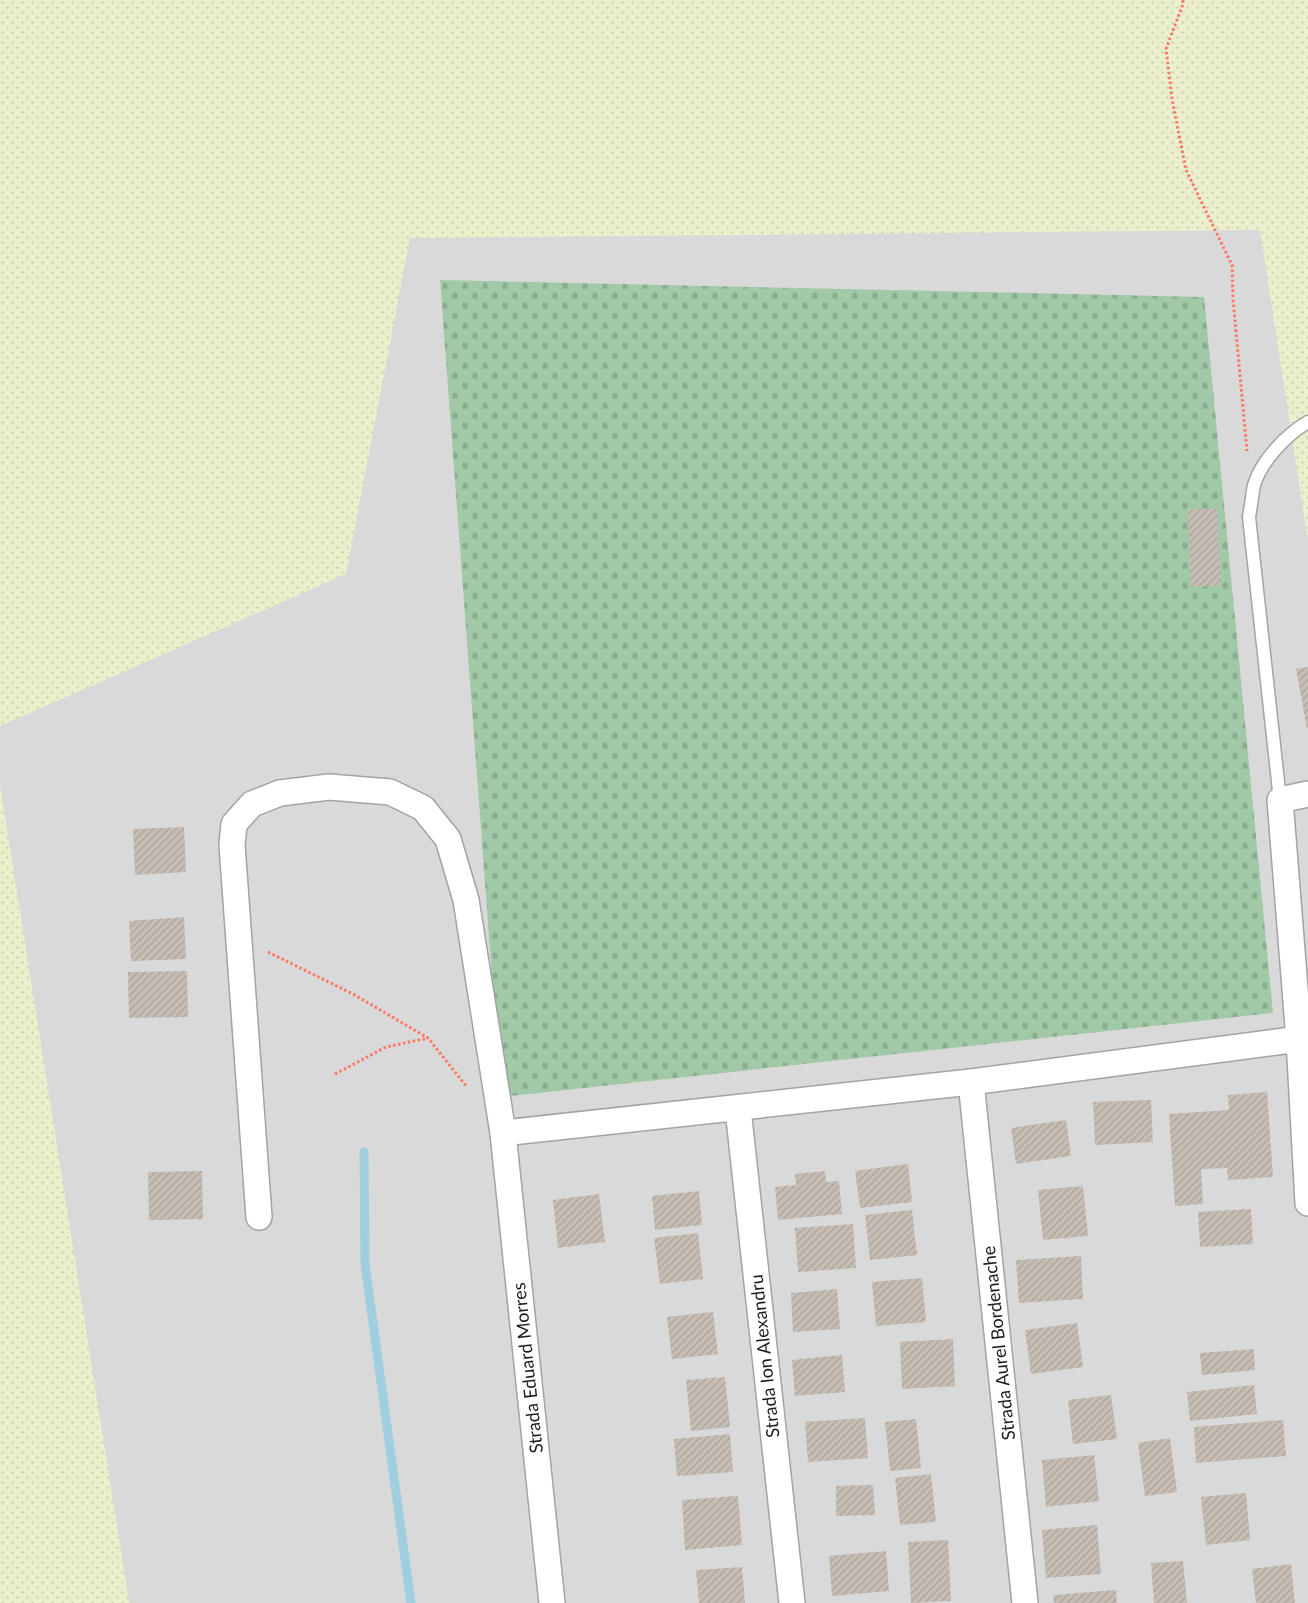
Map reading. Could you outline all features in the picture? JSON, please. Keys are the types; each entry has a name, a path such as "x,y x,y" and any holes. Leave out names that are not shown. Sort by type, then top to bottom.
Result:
{"street":[{"name":"Strada Eduard Morres","path":"260,1217 232,845 234,824 252,804 280,793 329,786 390,792 423,808 448,839 466,900 504,1133 552,1603"},
{"path":"1308,794 1280,800 1300,1039 1308,1202"},
{"path":"1286,870 1308,888"},
{"path":"504,1133 972,1082 1300,1039"},
{"name":"Strada Aurel Bordenache","path":"972,1082 1025,1603"},
{"name":"Strada Ion Alexandru","path":"738,1109 792,1603"}],"lane":[{"path":"1280,800 1249,517 1255,484 1266,461 1281,444 1308,422"}],"path":[{"path":"1183,0 1166,49 1172,99 1186,170 1232,265 1232,299 1253,494"},
{"path":"261,949 354,994 428,1038 469,1089"},
{"path":"335,1074 386,1047 428,1038"}],"shaded area":[{"path":"1285,167 1308,389 1308,1603 71,1603 0,1160 0,669 359,200"}],"green space":[{"path":"0,0 1308,0 1308,541 1260,230 410,238 346,574 0,726"},
{"path":"440,280 1204,297 1273,1013 501,1097"},
{"path":"0,785 129,1602 130,1603 0,1603"}],"building":[{"path":"1217,508 1221,585 1191,587 1187,510"},
{"path":"1308,667 1308,728 1307,728 1296,669"},
{"path":"184,827 186,872 135,875 133,829"},
{"path":"184,917 186,959 131,961 129,921"},
{"path":"187,971 188,1017 129,1018 128,972"},
{"path":"1267,1092 1273,1177 1228,1180 1227,1168 1201,1169 1203,1204 1175,1206 1169,1114 1229,1110 1228,1095"},
{"path":"1151,1100 1153,1142 1095,1145 1093,1102"},
{"path":"1066,1120 1071,1156 1016,1164 1011,1128"},
{"path":"908,1164 912,1202 860,1208 855,1171"},
{"path":"202,1171 203,1219 149,1220 148,1172"},
{"path":"825,1171 826,1182 839,1181 842,1214 778,1220 775,1187 796,1185 795,1174"},
{"path":"1083,1186 1088,1236 1043,1240 1038,1190"},
{"path":"699,1191 702,1225 655,1230 652,1196"},
{"path":"599,1194 605,1242 558,1248 553,1200"},
{"path":"1251,1209 1253,1244 1200,1247 1198,1212"},
{"path":"912,1210 917,1255 870,1260 865,1215"},
{"path":"853,1224 856,1268 798,1272 795,1228"},
{"path":"698,1233 703,1279 660,1284 654,1238"},
{"path":"1081,1256 1083,1299 1019,1303 1016,1260"},
{"path":"922,1278 926,1322 876,1326 872,1282"},
{"path":"837,1289 840,1329 793,1332 791,1293"},
{"path":"713,1312 718,1354 672,1359 667,1317"},
{"path":"1077,1323 1083,1367 1031,1374 1025,1330"},
{"path":"953,1339 955,1386 902,1389 900,1342"},
{"path":"1254,1349 1255,1370 1202,1375 1200,1353"},
{"path":"842,1355 845,1392 795,1396 792,1360"},
{"path":"725,1377 730,1427 691,1431 686,1380"},
{"path":"1254,1385 1257,1414 1190,1421 1187,1392"},
{"path":"1111,1395 1117,1439 1073,1444 1068,1400"},
{"path":"865,1418 868,1458 808,1462 805,1422"},
{"path":"916,1419 921,1468 890,1471 885,1422"},
{"path":"1283,1420 1286,1456 1196,1463 1194,1427"},
{"path":"730,1434 733,1472 677,1476 674,1439"},
{"path":"1170,1438 1177,1492 1145,1496 1138,1443"},
{"path":"1094,1455 1099,1501 1046,1507 1042,1460"},
{"path":"931,1474 936,1522 900,1525 895,1478"},
{"path":"873,1485 875,1515 836,1516 836,1486"},
{"path":"1246,1493 1250,1540 1206,1545 1201,1497"},
{"path":"738,1496 742,1545 685,1550 682,1500"},
{"path":"1097,1525 1101,1574 1046,1578 1042,1530"},
{"path":"948,1540 951,1601 911,1603 908,1542"},
{"path":"886,1551 889,1591 832,1596 829,1556"},
{"path":"1183,1561 1187,1603 1154,1603 1151,1563"},
{"path":"1291,1564 1295,1603 1256,1603 1252,1569"},
{"path":"742,1567 745,1603 699,1603 696,1570"},
{"path":"1116,1590 1117,1603 1054,1603 1053,1595"}],"waterway":[{"path":"364,1152 365,1264 411,1603"}]}
